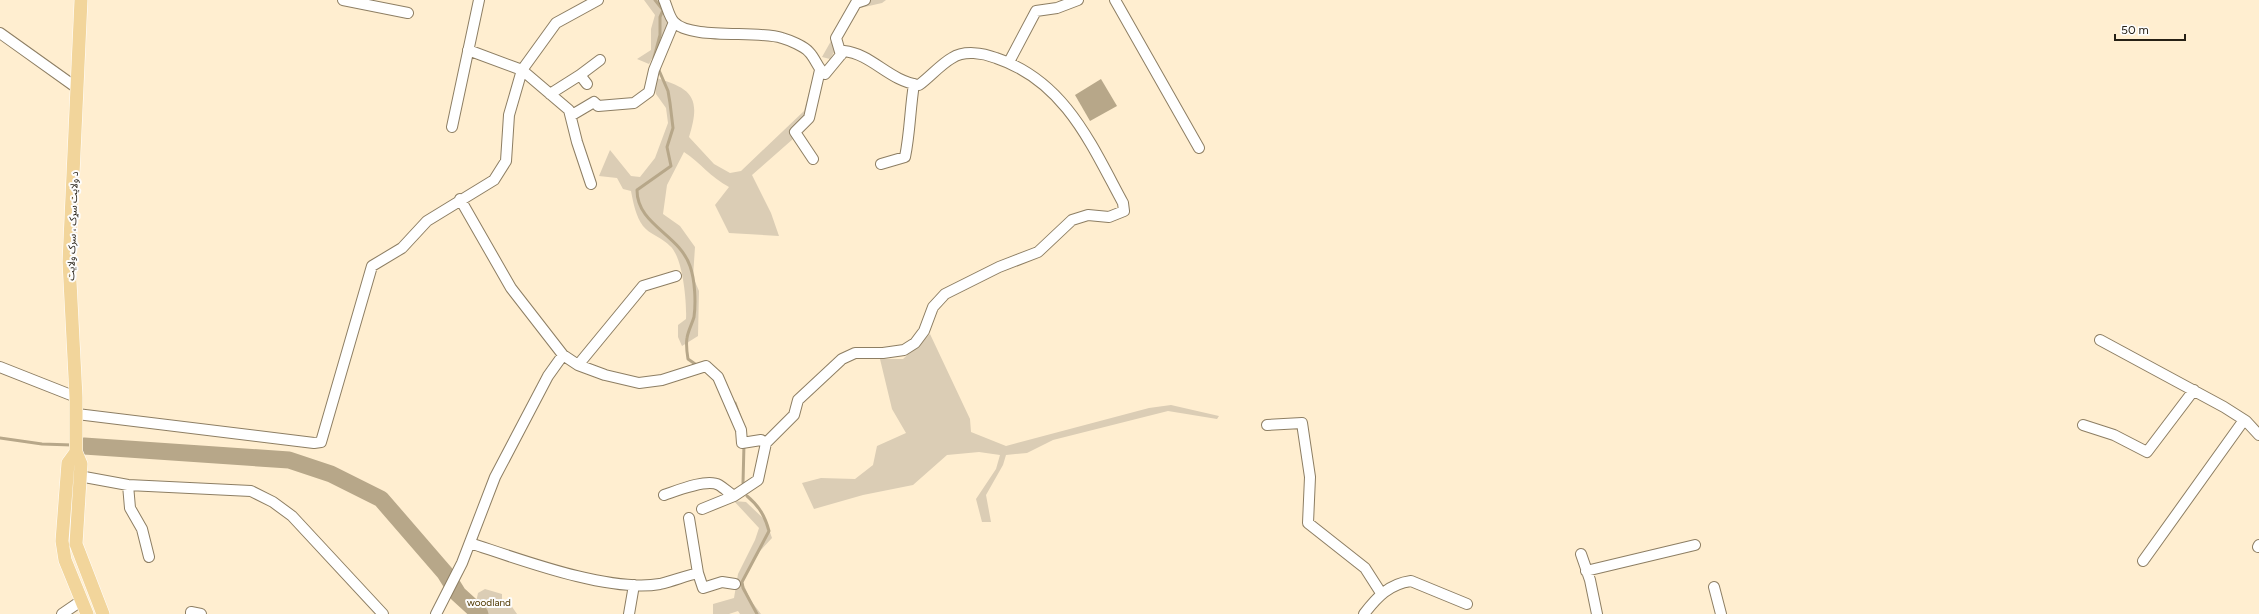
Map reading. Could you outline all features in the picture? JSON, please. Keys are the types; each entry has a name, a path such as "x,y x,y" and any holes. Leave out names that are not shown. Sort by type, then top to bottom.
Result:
{"main road":[{"name":"د ولایت سړک ، سرک ولایت","path":"76,452 77,414 69,262 81,0"},
{"path":"76,452 81,464 79,476 76,544 103,614"},
{"path":"76,452 68,463 62,541 65,560 86,614"}],"street":[{"path":"343,0 408,13"},
{"path":"452,127 479,0"},
{"path":"77,414 314,443 321,442 372,266 402,248 427,221 446,211 460,199 494,180 506,161 509,115 522,70 556,23 598,0"},
{"path":"664,0 674,22 682,28 702,33 730,33 782,38 809,51 820,70 825,74 844,51 856,52 891,76 919,85 933,75 952,57 983,53 1009,62 1024,69 1050,88 1061,100 1088,140 1123,203 1124,211 1108,217 1088,215 1072,220 1038,252 999,267 945,294 933,307 924,331 915,343 904,350 883,353 855,353 842,359 798,400 794,415 766,443 758,480 734,496 702,509"},
{"path":"841,55 836,38 856,3 866,0"},
{"path":"1009,62 1036,11 1057,8 1078,0"},
{"path":"1115,0 1199,148"},
{"path":"572,115 594,102 598,106 634,103 650,92 654,70 674,22"},
{"path":"0,33 77,88"},
{"path":"468,50 522,70 569,110 572,115 577,142 591,184"},
{"path":"550,94 600,60"},
{"path":"813,159 795,132 809,118 820,70"},
{"path":"580,75 587,84"},
{"path":"881,164 905,157 910,132 914,84"},
{"path":"460,199 511,288 563,355 578,365 621,380 639,383 662,380 706,366 718,376 741,430 742,442 761,440 766,443"},
{"path":"578,365 643,286 676,276"},
{"path":"2100,340 2194,390 2244,420 2259,435"},
{"path":"436,614 470,543 495,477 548,376 563,355"},
{"path":"0,367 76,397"},
{"path":"2083,425 2114,435 2147,452 2194,390"},
{"path":"2143,561 2244,420"},
{"path":"1267,425 1302,423 1310,477 1308,523 1310,527 1344,550 1365,568 1381,593"},
{"path":"79,476 128,485 251,491 273,502 292,516 383,614"},
{"path":"664,496 687,487 713,483 718,484 734,496"},
{"path":"128,485 130,508 142,529 149,557"},
{"path":"689,518 698,573 703,588 722,582 735,584"},
{"path":"470,543 559,571 634,585 659,584 698,573"},
{"path":"1586,571 1695,545"},
{"path":"1581,554 1597,614"},
{"path":"1364,614 1381,593 1402,582 1411,581 1467,604"},
{"path":"629,614 634,585"},
{"path":"1714,586 1721,614"},
{"path":"62,614 81,601"},
{"path":"191,614 191,612 201,614"}],"green space":[{"path":"644,0 664,0 669,28 649,64 637,59 651,50 651,29 655,15"},
{"path":"854,0 886,0 882,3 860,8 830,59 822,57"},
{"path":"814,73 821,79 810,124 752,175 771,213 779,236 729,233 715,205 729,187 716,179 684,152 667,185 663,214 680,226 695,247 693,277 699,291 698,336 682,346 678,337 678,325 686,319 686,302 678,260 667,243 643,226 637,214 631,191 623,189 617,178 599,176 610,150 631,176 640,177 655,158 668,123 666,108 656,94 653,77 676,85 685,90 690,96 693,103 694,112 689,137 714,164 730,173 741,171 804,111"},
{"path":"930,334 970,419 971,432 1006,446 1149,408 1171,405 1219,416 1217,419 1168,411 1053,440 1027,453 1006,455 1003,465 986,495 991,522 982,522 976,499 996,469 1000,455 979,452 947,455 913,485 863,495 814,509 802,483 821,478 855,479 873,465 877,446 906,433 892,409 880,359 903,359"},
{"path":"734,501 746,502 766,521 772,538 760,551 742,581 751,601 761,614 740,614 738,611 729,614 713,614 713,604 734,598 738,574 755,540 759,528"},
{"name":"woodland","path":"485,589 502,594 502,602 508,601 517,614 483,614 475,607 478,593"}],"shaded area":[{"path":"1101,79 1117,106 1090,121 1075,95"}],"waterway":[{"path":"654,58 660,35 660,17 663,10 655,0"},
{"path":"658,68 668,91 670,103 673,128 667,147 671,166 637,190 639,202 644,212 685,255 690,266 695,291 695,305 694,317 687,338 687,348 688,359 698,366"},
{"path":"735,403 740,417"},
{"path":"0,438 42,444 72,445"},
{"path":"743,483 744,444"},
{"path":"84,446 289,460 331,474 381,499 445,573 458,594 480,614"},
{"path":"747,496 761,512 769,531 742,582 743,588 757,614"}]}
